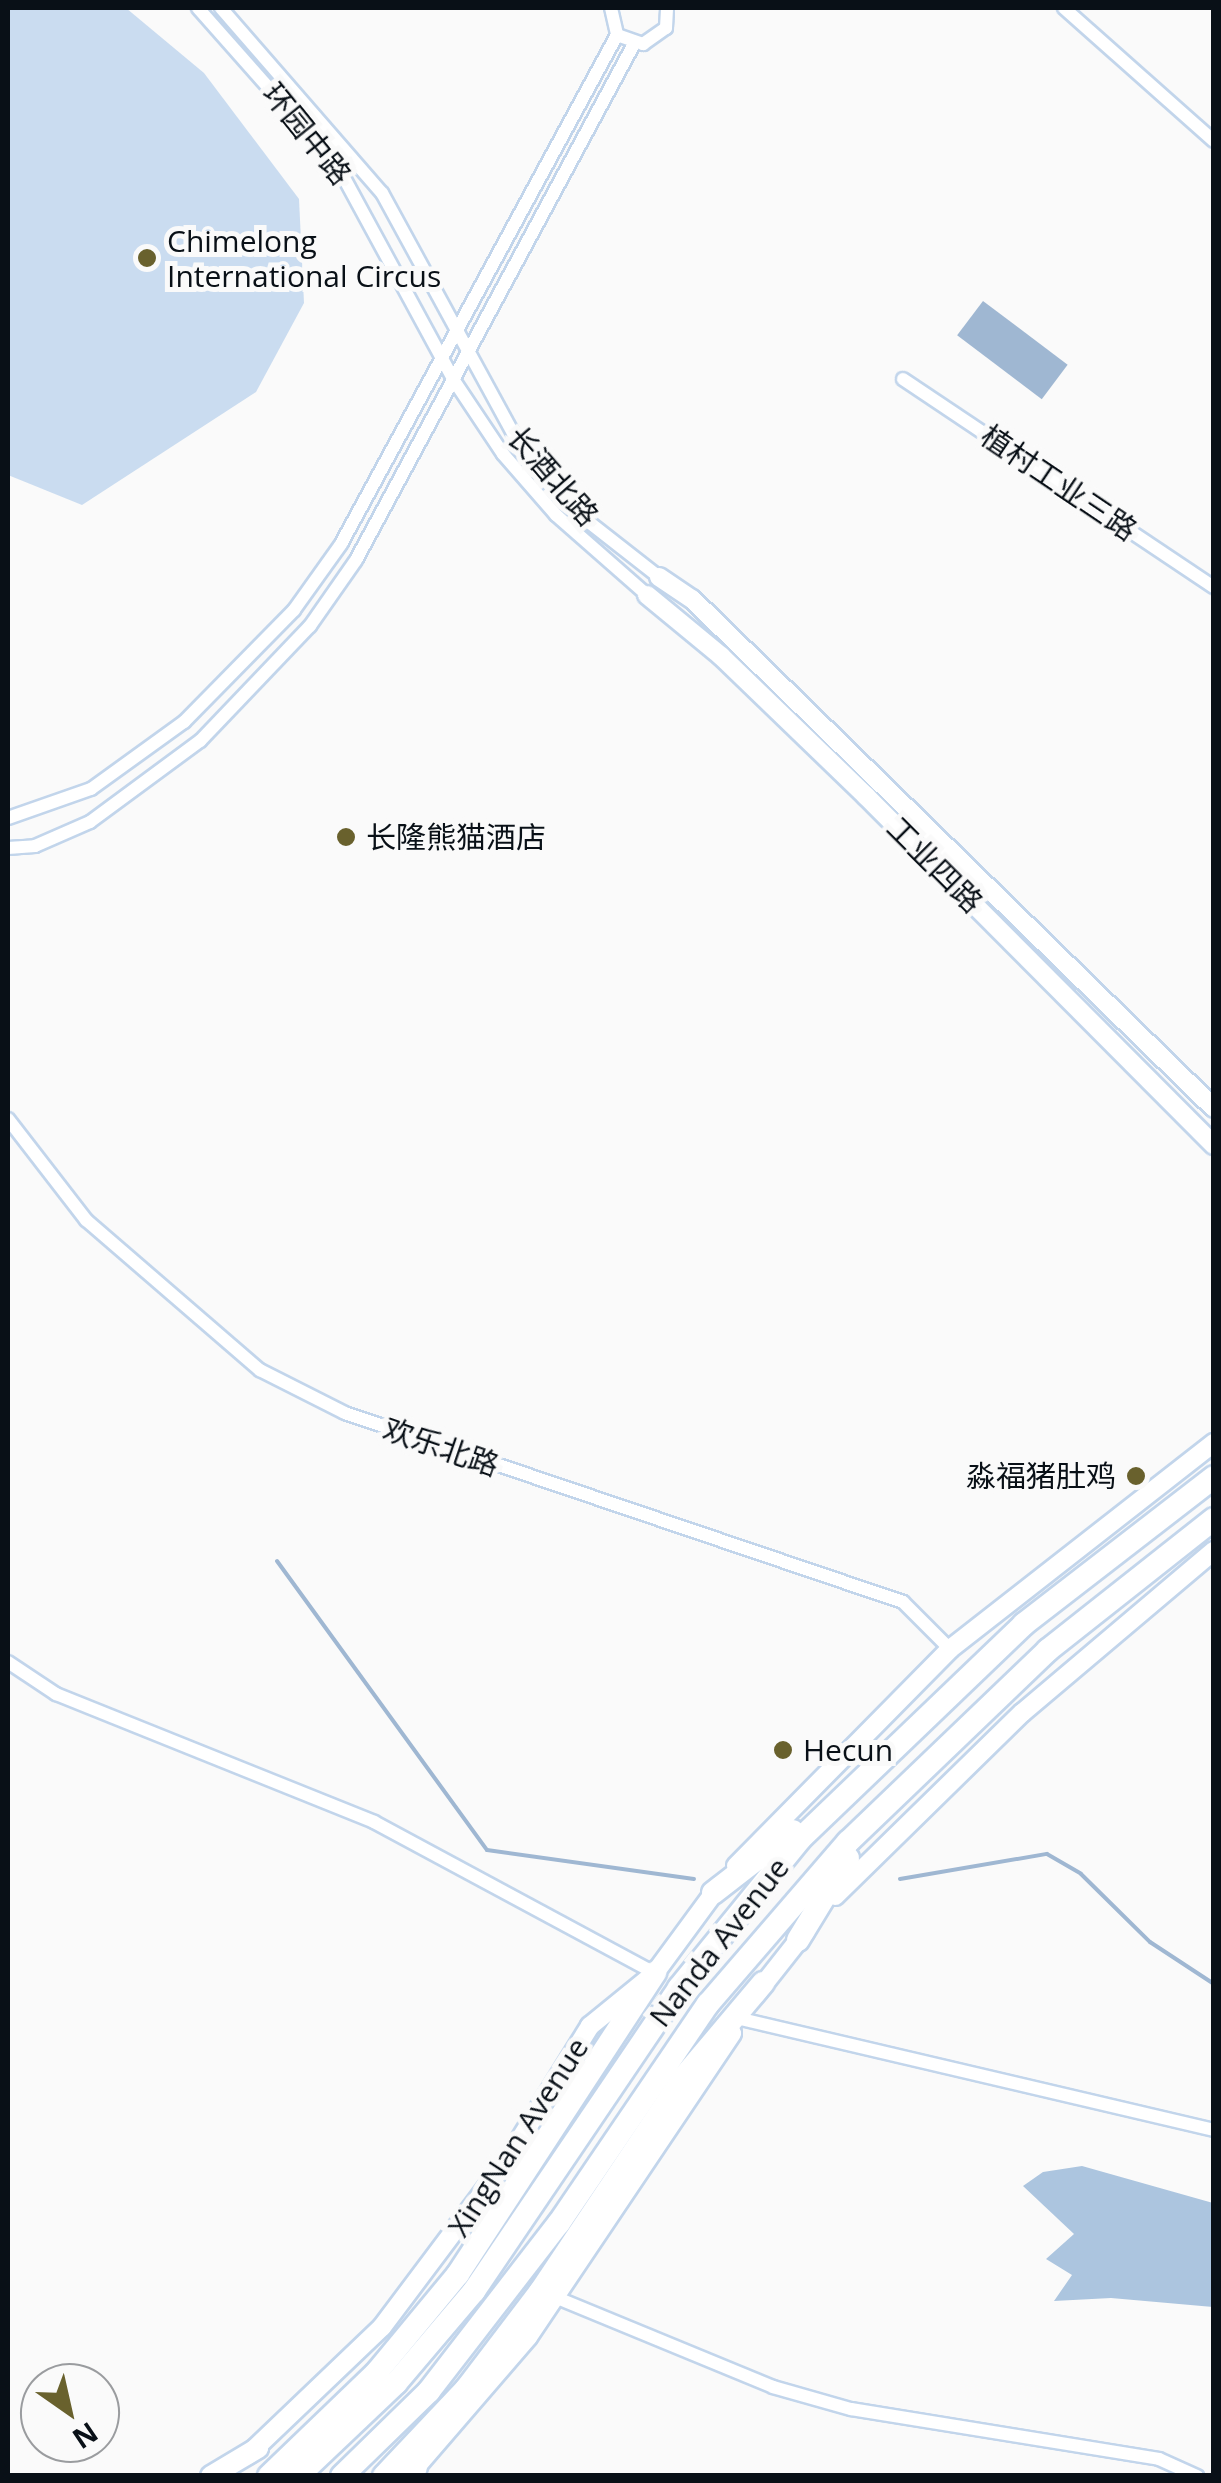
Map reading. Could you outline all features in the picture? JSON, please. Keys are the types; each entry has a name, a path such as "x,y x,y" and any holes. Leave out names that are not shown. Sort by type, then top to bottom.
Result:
{"highway":[{"name":"Nanda Avenue","path":"298,2476 396,2383 474,2291 679,1988 847,1789 1024,1624 1214,1477"},
{"name":"Nanda Avenue","path":"342,2476 429,2392 558,2224 708,2004 871,1820 1048,1650 1214,1520"},
{"path":"713,1893 847,1789"},
{"path":"798,1940 871,1820"},
{"path":"269,2476 390,2357 516,2191 654,1973"},
{"path":"384,2476 467,2388 582,2232 682,2078 762,1983"}],"main road":[{"name":"工业四路","path":"660,577 702,609 1214,1108"},
{"name":"工业四路","path":"647,595 722,656 842,772 1214,1145"},
{"name":"XingNan Avenue","path":"225,2476 382,2327 506,2162 590,2026 654,1973 713,1893 814,1780 950,1649 1214,1443"},
{"path":"412,2473 555,2297 762,1983 858,1868 1022,1713 1214,1551"},
{"path":"211,2476 258,2448"}],"street":[{"name":"环园中路","path":"198,8 337,165 454,378"},
{"name":"环园中路","path":"221,8 382,193 466,356"},
{"path":"8,818 91,789 184,722 294,610 341,544 617,35 610,8"},
{"path":"8,848 34,846 90,822 200,741 310,626 356,560 634,44 660,36 668,8"},
{"path":"1064,8 1214,141"},
{"path":"617,35 634,44"},
{"name":"长酒北路","path":"466,356 513,433 590,524 660,577"},
{"name":"长酒北路","path":"454,378 534,490 647,595"},
{"name":"植村工业三路","path":"903,379 1214,588"},
{"name":"欢乐北路","path":"8,1119 86,1220 260,1370 344,1413 903,1602 950,1649"},
{"path":"8,1662 56,1694 374,1822 654,1973"},
{"path":"741,2019 1214,2130"},
{"path":"555,2297 773,2386 851,2410 1159,2459 1197,2476"}],"shaded area":[{"path":"8,8 126,8 204,73 299,199 304,303 256,392 82,505 8,475"},
{"path":"983,301 1068,365 1042,399 957,335"},
{"path":"1082,2166 1213,2203 1213,2307 1111,2298 1054,2301 1072,2275 1046,2259 1074,2234 1023,2186 1043,2172"}],"waterway":[{"path":"277,1561 487,1850 694,1879"},
{"path":"900,1879 1047,1854 1081,1874 1150,1942 1214,1984"}],"place":[{"name":"Chimelong International Circus","path":"147,258"},
{"name":"长隆熊猫酒店","path":"346,837"},
{"name":"淼福猪肚鸡","path":"1136,1476"},
{"name":"Hecun","path":"783,1750"}]}
